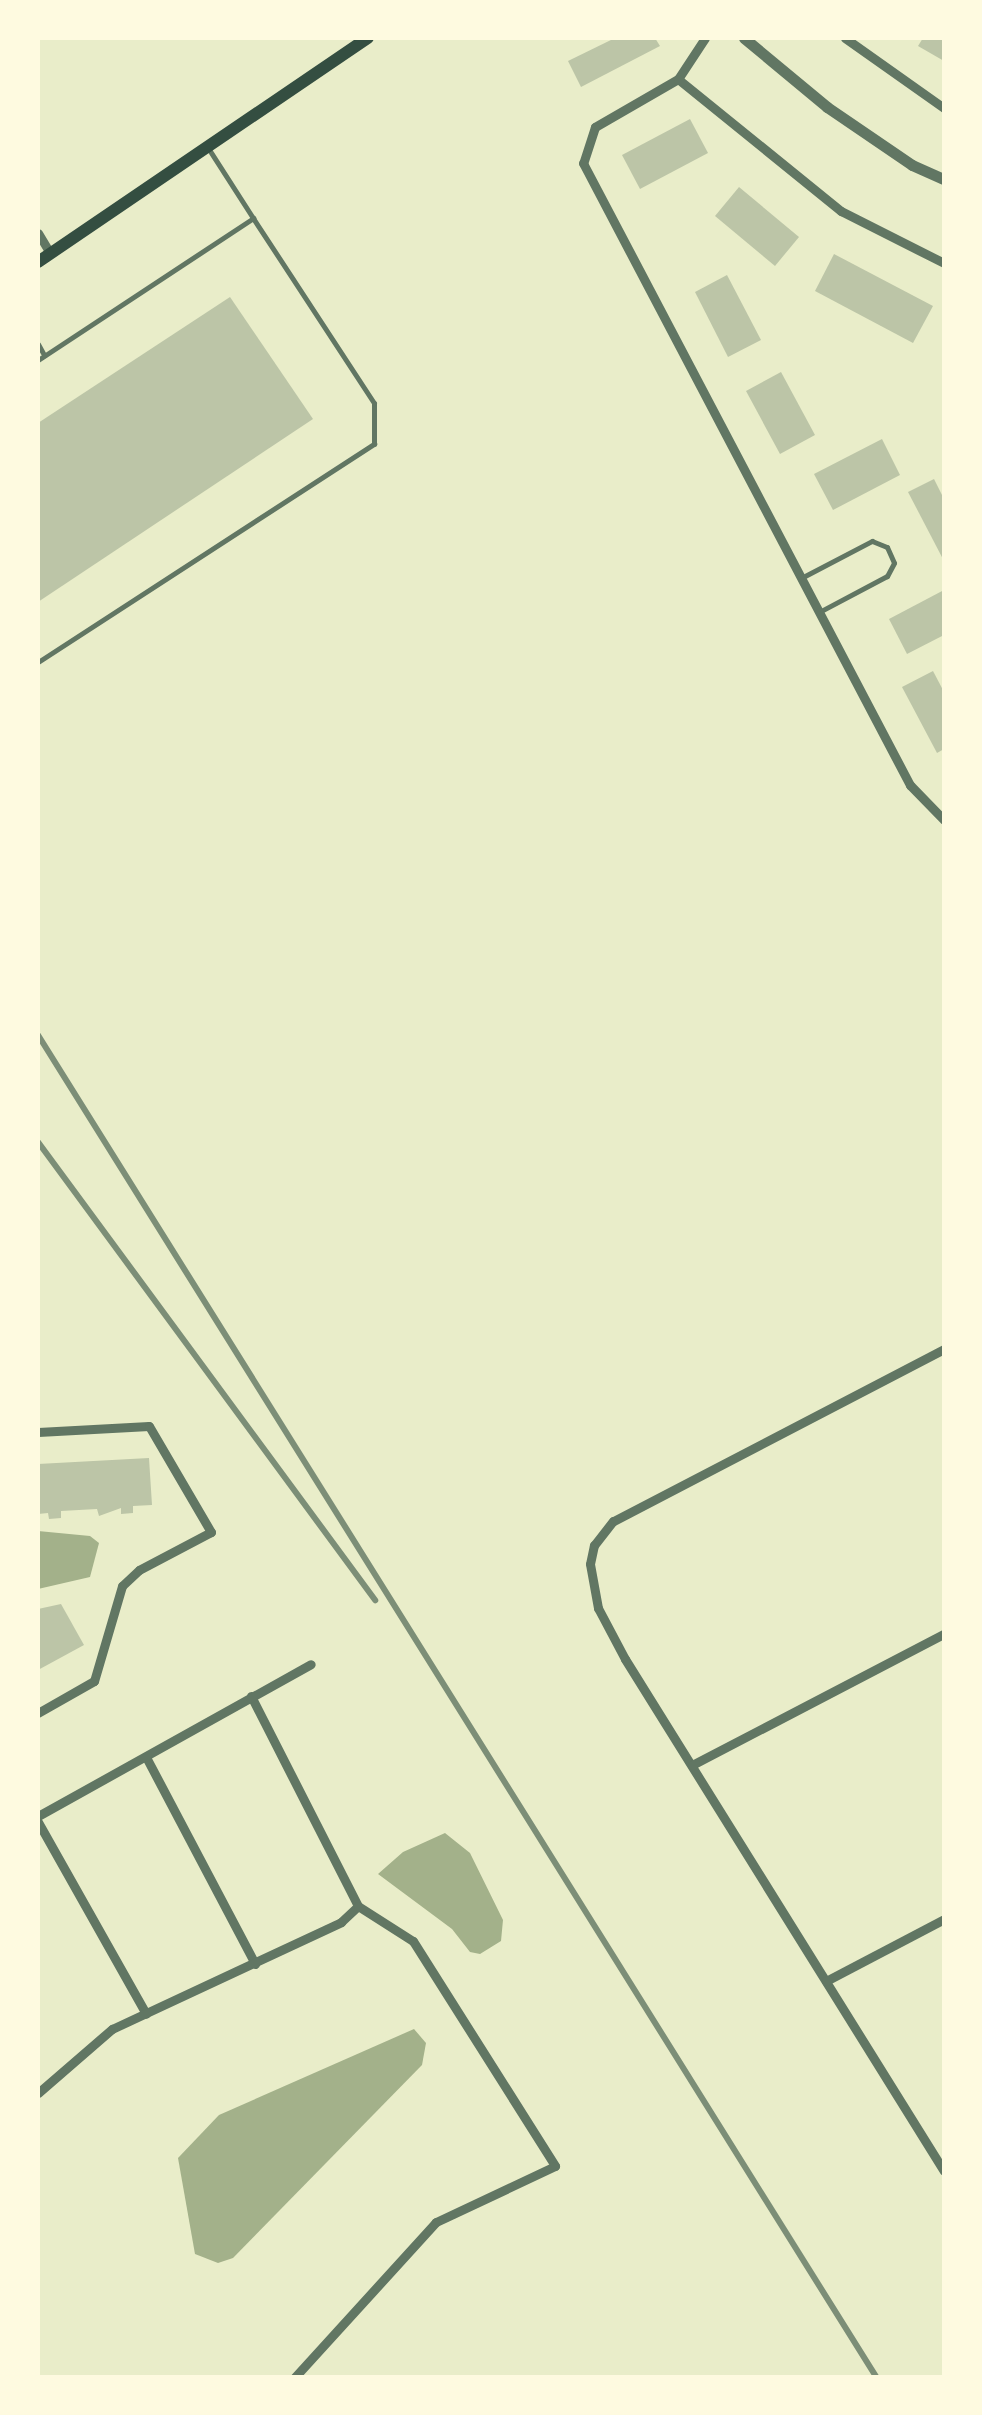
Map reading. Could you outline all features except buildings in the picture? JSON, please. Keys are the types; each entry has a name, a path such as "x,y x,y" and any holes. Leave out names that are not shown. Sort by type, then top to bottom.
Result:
{"main road":[{"path":"38,262 368,38"}],"street":[{"path":"706,38 678,79 595,127 583,164 910,785 944,820"},
{"path":"744,38 827,107 912,165 944,179"},
{"path":"845,38 944,108"},
{"path":"678,79 841,211 944,263"},
{"path":"38,233 50,253"},
{"path":"944,1349 613,1521 594,1545 598,1608 944,2171"},
{"path":"38,1432 149,1426 211,1532 139,1570 122,1586 94,1682 38,1713"},
{"path":"692,1765 944,1634"},
{"path":"146,2014 38,1819 312,1664"},
{"path":"251,1696 358,1906 413,1941 555,2166 436,2222 294,2378"},
{"path":"146,1758 256,1964"},
{"path":"38,2093 112,2029 342,1922 358,1906"},
{"path":"826,1980 944,1919"}],"lane":[{"path":"38,662 374,444 374,403 208,148"},
{"path":"38,360 253,218"},
{"path":"38,344 44,355"},
{"path":"803,578 872,540 887,547 894,563 887,576 821,611"}],"shaded area":[{"path":"38,1531 90,1536 99,1543 90,1577 38,1589"},
{"path":"445,1833 470,1853 503,1920 501,1941 480,1954 470,1952 452,1929 378,1874 403,1852"},
{"path":"414,2029 426,2043 422,2065 233,2258 218,2263 195,2254 178,2158 219,2115"}],"railway":[{"path":"38,1035 877,2378"},
{"path":"38,1142 375,1600"}]}
